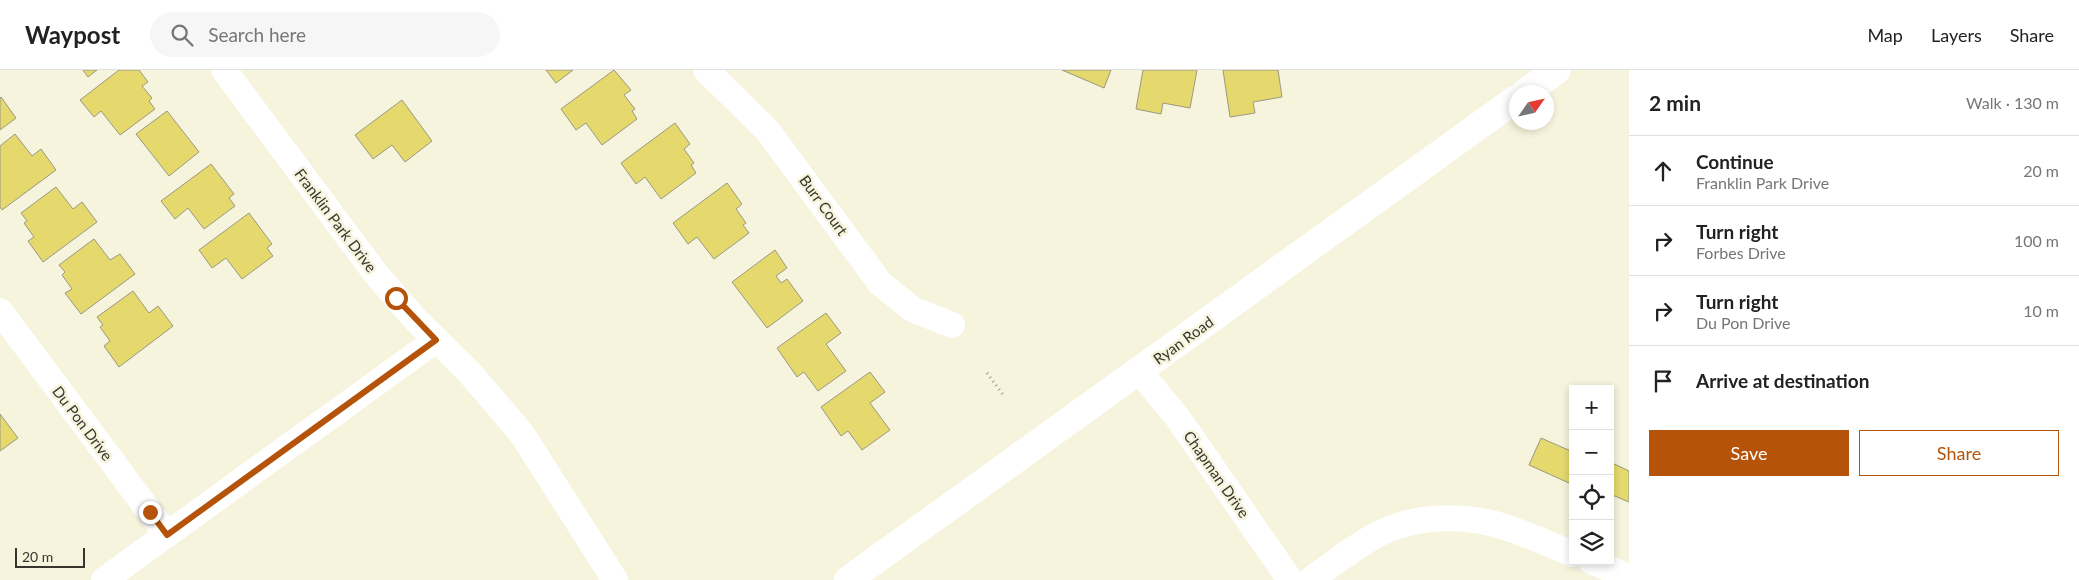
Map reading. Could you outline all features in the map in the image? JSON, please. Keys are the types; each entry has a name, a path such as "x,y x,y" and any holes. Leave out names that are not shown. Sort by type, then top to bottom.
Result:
{"main road":[{"path":"1536,85 1557,70"},
{"name":"Ryan Road","path":"848,580 1140,372 1509,104"}],"street":[{"name":"Franklin Park Drive","path":"224,70 376,274 416,320 469,372 522,434 615,580"},
{"name":"Burr Court","path":"706,70 767,130 880,283 912,309 952,326"},
{"name":"Du Pon Drive","path":"0,311 167,535"},
{"path":"104,580 436,340"},
{"name":"Chapman Drive","path":"1140,372 1178,418 1290,580"},
{"path":"1310,580 1373,536 1417,520 1456,520 1490,523 1520,532 1569,552"},
{"path":"1600,565 1629,577"}],"path":[{"path":"987,373 1004,396"}],"building":[{"path":"83,70 97,70 88,77"},
{"path":"119,70 139,70 148,82 142,86 152,98 149,101 155,109 120,135 101,111 94,117 80,100"},
{"path":"546,70 573,70 556,83"},
{"path":"614,70 631,90 624,95 635,109 632,111 637,119 602,145 586,123 576,130 561,109"},
{"path":"1062,70 1111,70 1104,88"},
{"path":"1143,70 1197,70 1190,108 1163,103 1161,114 1136,109"},
{"path":"1223,70 1278,70 1282,97 1253,102 1255,113 1230,117"},
{"path":"0,98 16,118 0,130"},
{"path":"402,100 432,141 405,162 392,145 373,159 355,135"},
{"path":"167,111 199,152 169,176 136,134"},
{"path":"675,123 690,144 684,149 694,163 691,165 696,173 661,199 645,177 636,184 621,163"},
{"path":"15,134 32,156 41,149 56,170 2,210 0,207 0,146"},
{"path":"211,164 234,194 229,198 235,206 204,229 188,208 175,219 161,201"},
{"path":"727,183 742,204 736,209 746,223 743,225 749,233 714,259 697,237 688,244 673,223"},
{"path":"56,187 73,209 82,202 97,222 43,262 28,241 34,237 24,223 27,221 21,213"},
{"path":"249,213 272,244 267,248 273,256 242,279 226,258 212,268 199,250"},
{"path":"94,239 110,260 120,254 135,274 81,314 65,293 72,289 62,275 65,272 59,265"},
{"path":"775,250 787,268 776,276 781,283 787,279 803,301 767,328 732,282"},
{"path":"133,291 149,313 158,306 173,326 119,367 104,346 110,341 100,327 103,325 97,317"},
{"path":"826,313 841,333 826,344 846,371 818,391 804,372 797,377 777,348"},
{"path":"870,372 885,392 870,403 890,430 862,450 848,431 841,436 821,407"},
{"path":"0,414 18,438 0,451"},
{"path":"1541,438 1569,450 1569,483 1529,465"},
{"path":"1614,464 1629,471 1629,502 1614,496"}],"route":[{"path":"150,512 167,535 436,340 396,298"}]}
